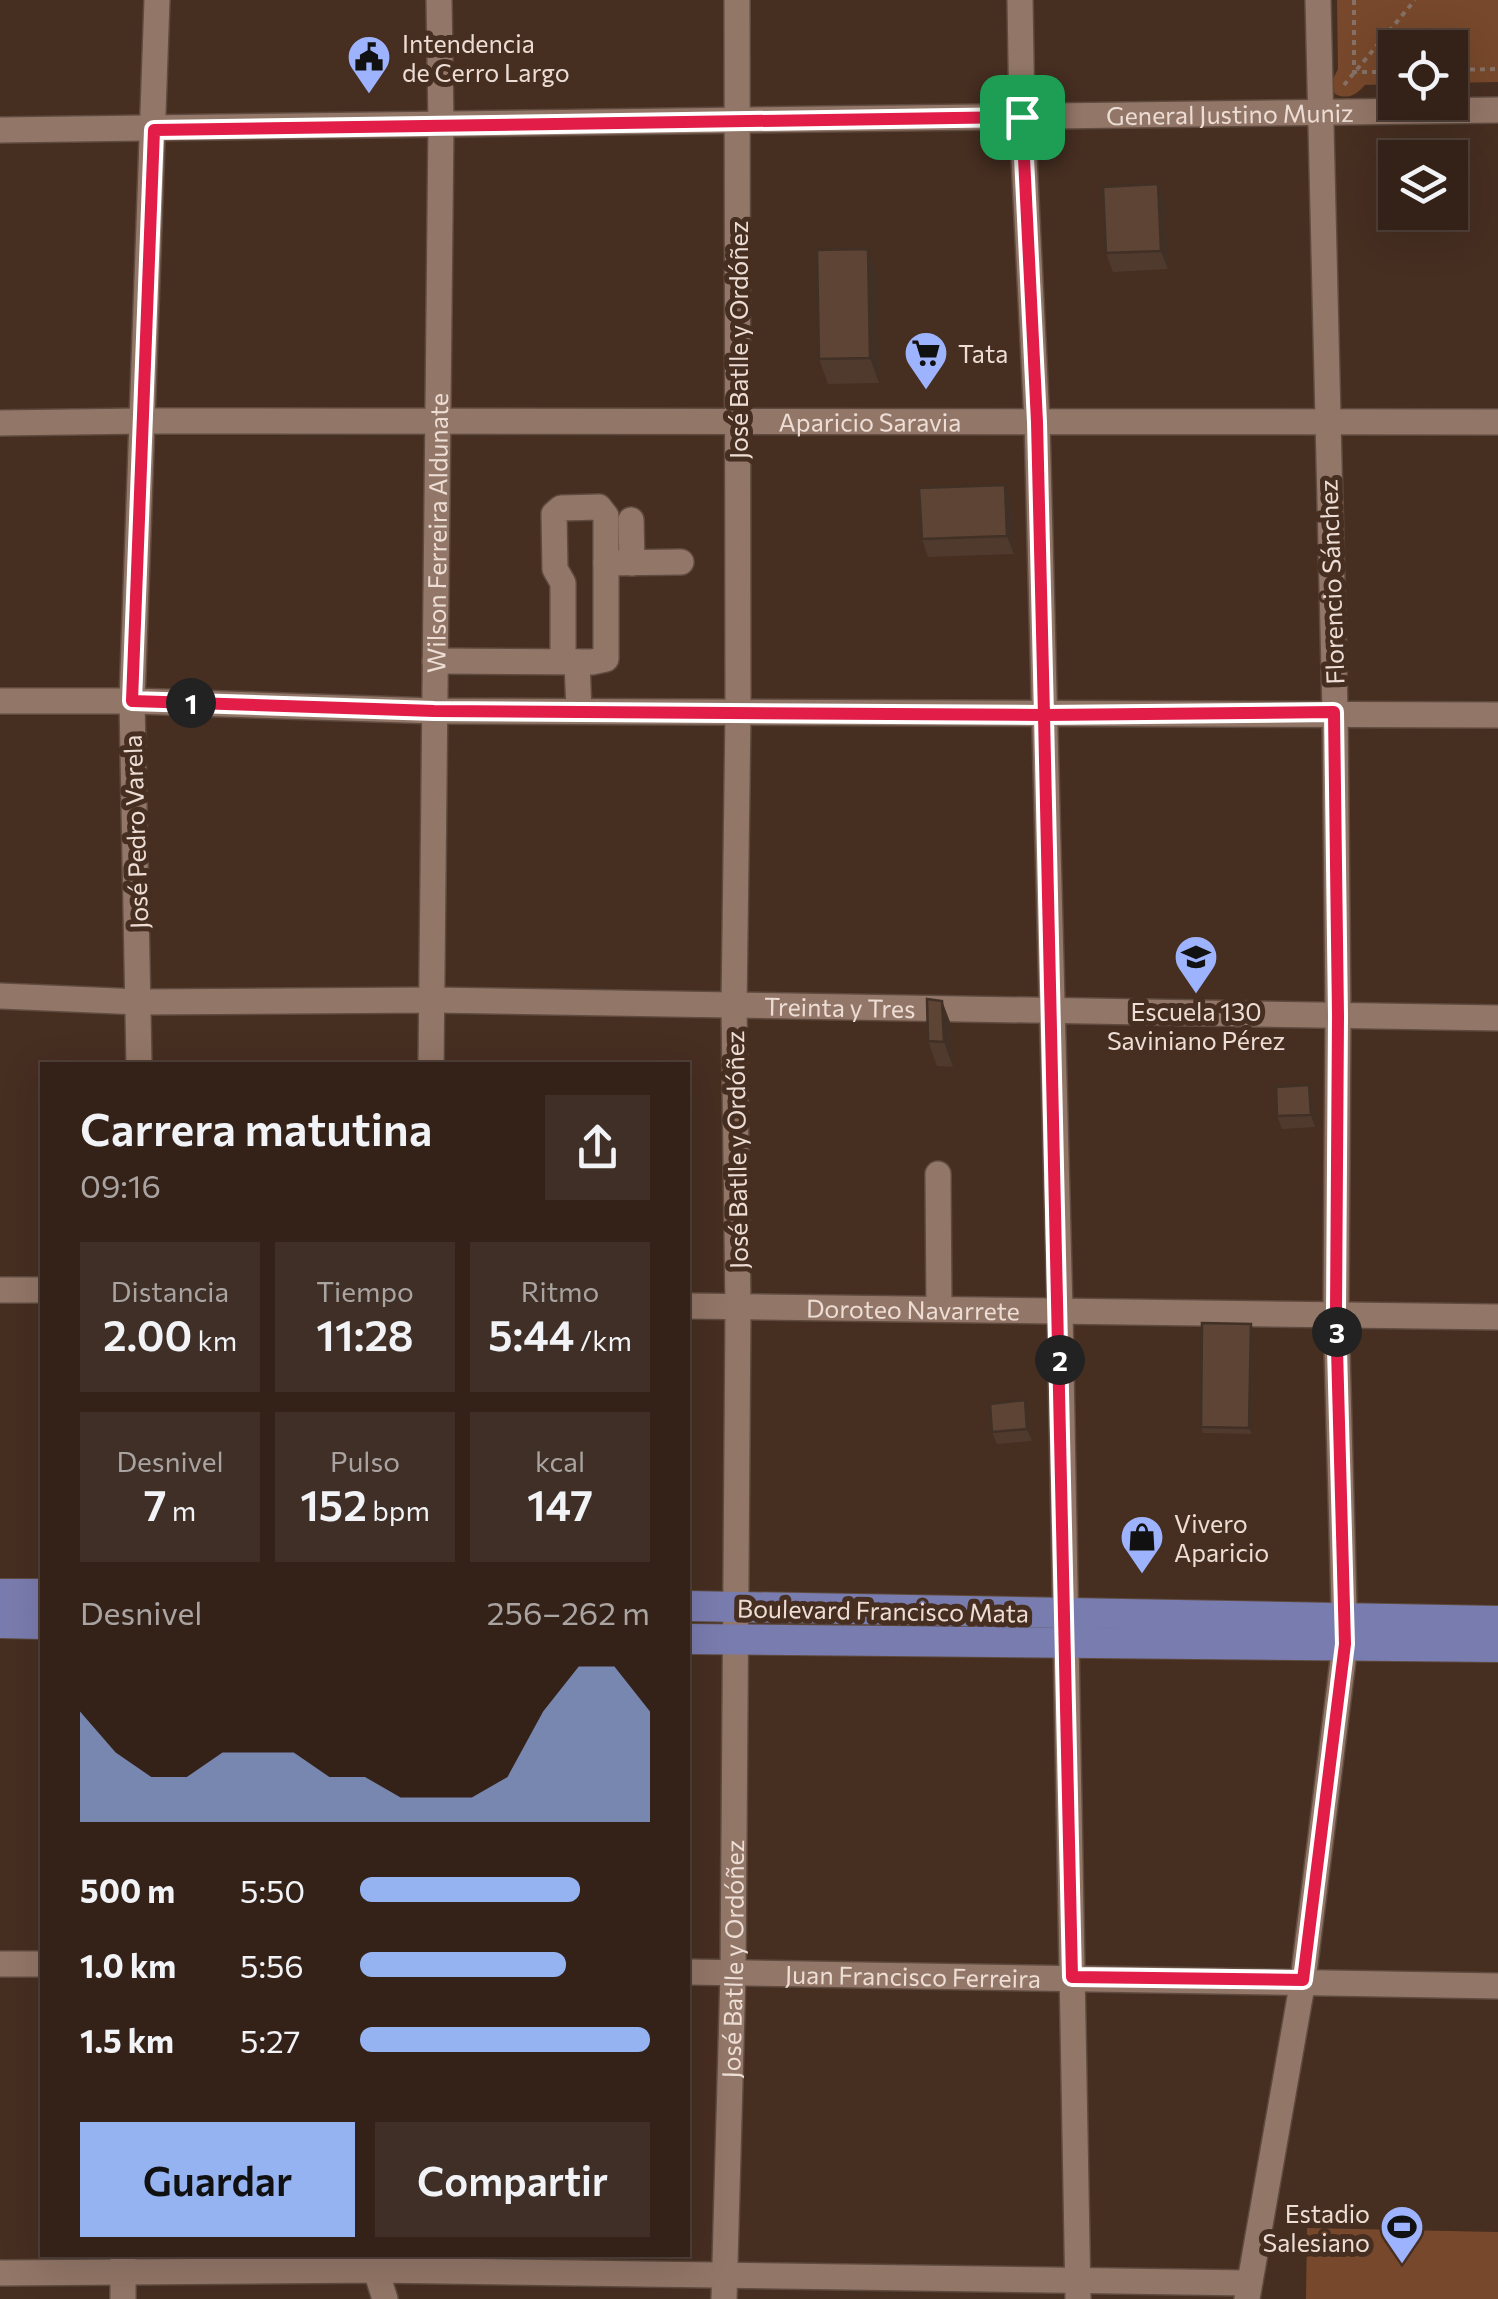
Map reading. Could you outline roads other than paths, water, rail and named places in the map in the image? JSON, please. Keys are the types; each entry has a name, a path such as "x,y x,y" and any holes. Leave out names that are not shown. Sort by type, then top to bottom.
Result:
{"main road":[{"path":"0,1594 40,1594"},
{"name":"Boulevard Francisco Mata","path":"690,1606 1064,1628"},
{"name":"Boulevard Francisco Mata","path":"690,1639 1064,1628 1345,1631 1498,1622"},
{"path":"0,1623 40,1624"},
{"name":"Boulevard Francisco Mata","path":"1345,1631 1498,1648"}],"street":[{"name":"José Pedro Varela","path":"139,1062 132,701 157,0"},
{"name":"Wilson Ferreira Aldunate","path":"431,1062 441,124 438,0"},
{"name":"José Batlle y Ordóñez","path":"724,2287 734,1972 738,1308 734,1006 738,712 737,0"},
{"path":"1020,0 1037,422 1060,1310 1078,2290"},
{"name":"Florencio Sánchez","path":"1248,2291 1303,1980 1345,1631 1336,1312 1334,712 1318,0"},
{"name":"General Justino Muniz","path":"0,130 1498,110"},
{"name":"Aparicio Saravia","path":"0,423 1498,422"},
{"path":"586,712 563,584 555,569 556,510 603,510 619,563"},
{"path":"435,662 606,659 619,563 631,520"},
{"path":"619,563 681,562"},
{"path":"0,701 132,701 434,711 1498,715"},
{"name":"Treinta y Tres","path":"0,996 140,1002 431,1000 1498,1018"},
{"path":"938,1174 939,1309"},
{"path":"0,1290 40,1290"},
{"name":"Doroteo Navarrete","path":"690,1306 1498,1316"},
{"path":"0,1964 40,1964"},
{"name":"Juan Francisco Ferreira","path":"690,1972 1498,1986"},
{"path":"373,2262 385,2299"},
{"path":"0,2273 123,2276 373,2262 724,2287 1248,2291"}],"place":[{"name":"Intendencia de Cerro Largo","path":"369,95"},
{"name":"Tata","path":"926,391"},
{"name":"Escuela 130 Saviniano Pérez","path":"1196,995"},
{"name":"Vivero Aparicio","path":"1142,1575"},
{"name":"Estadio Salesiano","path":"1402,2265"}]}
